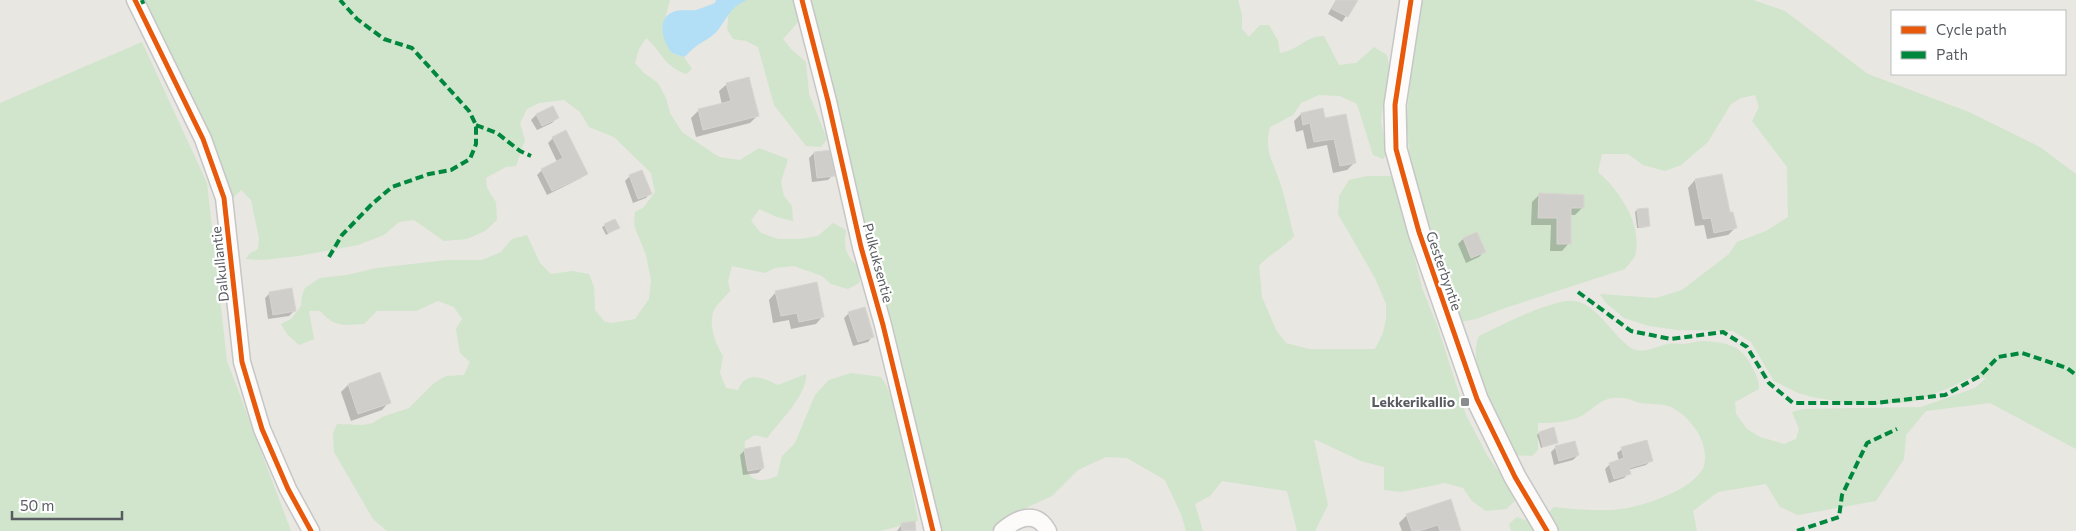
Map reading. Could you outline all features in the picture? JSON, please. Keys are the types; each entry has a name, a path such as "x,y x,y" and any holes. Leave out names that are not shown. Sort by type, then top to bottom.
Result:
{"street":[{"name":"Dalkullantie","path":"136,0 203,139 224,198 242,362 262,429 288,489 311,531"},
{"name":"Pulkuksentie","path":"802,0 828,101 861,247 883,326 933,531"},
{"name":"Gesterbyntie","path":"1411,0 1395,105 1394,124 1399,157 1419,232 1477,399 1515,477 1547,531"},
{"path":"1002,531 1014,521 1026,518 1038,520 1048,531"}],"green space":[{"path":"143,0 670,0 663,26 668,47 672,53 684,57 692,69 686,74 672,67 646,38 639,49 635,63 644,73 658,83 666,98 670,113 682,132 719,157 740,160 759,148 788,159 781,182 784,196 792,206 793,221 777,217 759,209 751,221 761,233 778,239 800,239 818,236 833,223 846,230 845,248 852,261 861,269 859,283 848,289 831,284 822,276 794,266 775,268 765,273 732,266 728,281 730,291 715,308 712,316 715,340 723,356 720,373 726,388 738,390 746,380 755,377 778,385 806,374 798,399 767,438 755,435 745,441 745,459 749,474 759,480 767,480 777,476 782,456 795,443 815,395 829,380 851,373 881,377 894,406 918,521 880,531 387,531 373,519 334,452 333,433 337,424 363,425 373,423 382,417 409,408 434,383 446,376 464,375 470,362 460,353 456,329 462,319 454,307 438,301 416,311 377,311 364,324 335,323 320,311 309,311 314,339 299,345 287,334 281,324 291,319 301,306 305,288 320,278 347,275 377,268 447,260 482,260 501,252 512,239 527,235 540,263 551,274 572,271 589,274 594,287 595,310 605,322 613,323 635,319 649,299 651,280 646,255 634,225 635,212 644,207 655,192 651,173 614,137 589,127 580,112 564,100 539,103 527,109 520,123 525,140 516,166 506,167 486,178 487,188 496,202 497,220 485,231 467,239 444,241 414,220 399,222 384,235 358,245 298,256 262,260 246,259 249,254 258,249 259,238 251,200 241,190 231,200 216,149"},
{"path":"747,0 794,0 800,20 783,39 806,62 809,94 827,139 821,147 806,146 774,105 758,47 746,41 733,39 727,29 729,11 738,3"},
{"path":"811,0 1238,0 1242,15 1242,29 1249,37 1260,25 1269,25 1278,41 1280,53 1312,38 1324,36 1339,65 1356,63 1374,47 1387,55 1389,66 1381,121 1387,153 1383,159 1373,155 1357,104 1340,96 1319,95 1301,103 1293,115 1270,127 1268,143 1270,156 1282,189 1294,236 1259,266 1262,297 1276,330 1286,343 1309,349 1375,349 1383,333 1386,319 1386,304 1375,278 1338,214 1339,196 1349,180 1367,176 1390,176 1396,182 1422,288 1437,325 1466,415 1487,455 1508,485 1515,501 1506,509 1486,511 1472,501 1463,488 1445,483 1401,492 1384,490 1384,467 1361,461 1314,439 1328,505 1315,531 1297,531 1287,491 1222,481 1210,496 1195,504 1203,531 1186,531 1181,514 1165,480 1127,458 1106,457 1078,470 1052,496 1019,511 994,531 938,531"},
{"path":"1419,0 1753,0 1785,11 1868,74 1969,112 2040,147 2076,174 2076,449 1990,403 1926,411 1906,435 1904,459 1876,501 1798,515 1780,507 1766,484 1718,492 1693,511 1697,531 1557,531 1547,514 1554,507 1611,510 1654,501 1675,492 1692,481 1703,468 1705,457 1704,448 1697,432 1692,424 1678,411 1664,405 1645,404 1625,398 1610,398 1583,415 1567,421 1538,423 1538,450 1532,456 1515,455 1486,396 1477,363 1476,348 1479,336 1547,306 1568,301 1586,305 1624,342 1636,350 1641,351 1668,344 1702,341 1718,342 1738,349 1752,367 1758,380 1759,389 1735,402 1736,414 1747,429 1760,437 1784,444 1796,439 1799,429 1792,412 1803,409 1921,407 1975,388 1986,378 1972,377 1912,402 1861,405 1812,397 1798,393 1774,381 1751,342 1733,331 1678,330 1649,326 1624,318 1605,302 1600,294 1656,298 1682,290 1729,254 1737,242 1766,231 1788,217 1787,167 1752,121 1759,107 1755,95 1741,98 1731,104 1708,142 1681,165 1665,171 1643,165 1628,154 1602,154 1598,172 1614,189 1628,210 1636,232 1635,256 1625,269 1476,319 1459,322 1412,178 1406,120"},
{"path":"142,42 207,183 227,361 291,531 0,531 0,103"},
{"path":"1517,517 1528,521 1536,531 1511,531 1509,524"}],"water":[{"path":"716,0 747,0 737,5 730,12 715,33 684,57 672,53 666,43 663,31 664,20 667,15 676,11 699,9 715,3"}],"building":[{"path":"1337,0 1358,0 1348,17 1332,9"},
{"path":"749,77 759,116 703,130 698,109 731,101 726,83"},
{"path":"553,106 559,118 542,126 536,114"},
{"path":"1323,108 1325,118 1346,114 1356,163 1340,166 1334,139 1314,142 1310,123 1303,125 1301,113"},
{"path":"566,130 588,174 552,191 541,169 563,158 552,137"},
{"path":"832,150 835,176 817,178 814,152"},
{"path":"642,170 652,194 638,199 629,175"},
{"path":"1722,174 1730,212 1733,212 1737,228 1714,233 1711,218 1703,219 1695,179"},
{"path":"1539,193 1584,195 1584,208 1571,208 1571,244 1557,244 1557,218 1538,218"},
{"path":"1648,208 1650,226 1639,227 1637,209"},
{"path":"615,219 620,228 608,233 604,224"},
{"path":"1477,232 1486,252 1471,258 1463,238"},
{"path":"817,282 824,317 799,322 797,313 781,316 775,291"},
{"path":"292,288 296,311 273,315 269,292"},
{"path":"865,307 874,337 858,342 848,312"},
{"path":"380,372 391,403 358,414 348,384"},
{"path":"1554,427 1558,443 1543,447 1539,432"},
{"path":"1647,440 1653,461 1629,468 1631,474 1614,479 1609,463 1624,458 1621,447"},
{"path":"1575,441 1579,455 1559,461 1555,446"},
{"path":"760,446 764,468 748,471 744,449"},
{"path":"1451,499 1461,531 1440,531 1438,525 1419,531 1412,531 1406,514"},
{"path":"915,521 916,531 902,531 901,523"}],"marked path":[{"path":"137,4 148,0"},
{"path":"329,257 342,235 372,204 392,187 429,174 451,170 470,159 476,144 476,125 469,111 412,48 384,39 357,19 340,0"},
{"path":"476,125 497,133 520,151 531,156"},
{"path":"1578,292 1631,331 1671,339 1723,332 1747,347 1769,383 1793,403 1875,403 1945,395 1980,376 1998,357 2022,353 2067,368 2076,375"},
{"path":"1797,531 1839,517 1842,495 1867,443 1897,429"}],"cycle path":[{"path":"135,0 203,139 224,198 242,362 262,429 288,489 311,531"},
{"path":"802,0 828,101 861,247 883,325 933,531"},
{"path":"1411,0 1395,105 1396,149 1419,232 1477,399 1515,477 1547,531"}],"place":[{"name":"Lekkerikallio","path":"1465,402"}]}
